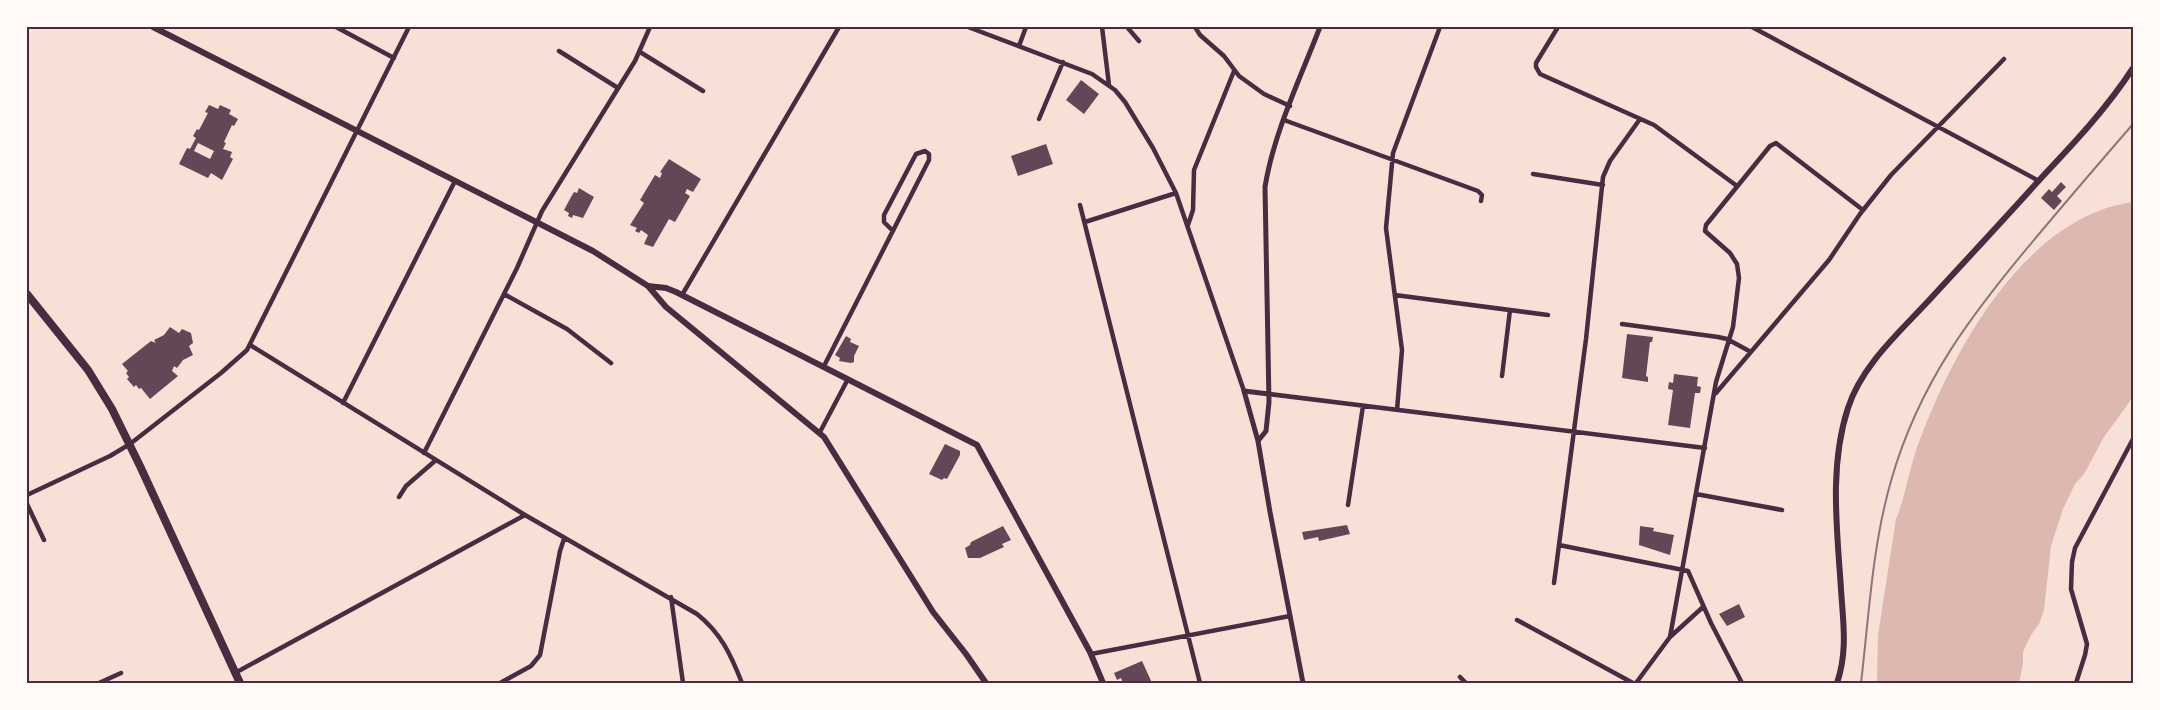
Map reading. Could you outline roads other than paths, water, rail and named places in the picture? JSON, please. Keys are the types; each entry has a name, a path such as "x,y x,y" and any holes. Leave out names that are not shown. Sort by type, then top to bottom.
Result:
{"highway":[{"path":"27,294 88,370 108,401 240,683"}],"main road":[{"path":"153,27 593,251 648,286 666,307 820,432 933,612 986,683"},
{"path":"1837,683 1843,662 1845,641 1839,566 1837,466 1841,436 1858,383 1874,362 2097,118 2133,68"},
{"path":"648,286 666,288 682,295 977,445 1091,654 1103,683"}],"street":[{"path":"336,27 394,58"},
{"path":"27,495 130,444 244,353 409,27"},
{"path":"424,453 555,189 640,52 650,27"},
{"path":"682,295 839,27"},
{"path":"968,27 1064,62 1092,74 1109,86 1119,94 1133,113 1176,193 1244,391 1258,441 1303,683"},
{"path":"1019,46 1026,27"},
{"path":"1102,27 1109,86"},
{"path":"1127,27 1139,41"},
{"path":"1196,27 1200,35 1224,56 1234,71 1257,90 1290,106"},
{"path":"1258,441 1268,425 1264,198 1269,164 1320,27"},
{"path":"1396,410 1402,350 1386,228 1393,160 1395,147 1440,27"},
{"path":"1558,27 1536,63 1540,74 1667,133 1737,186"},
{"path":"1752,27 1870,89 1936,128 2039,181"},
{"path":"559,51 618,88"},
{"path":"640,52 703,92"},
{"path":"1714,395 1829,260 1863,210 1891,175 2004,59"},
{"path":"1039,119 1064,62"},
{"path":"1188,225 1193,210 1194,170 1234,71"},
{"path":"1554,583 1604,174 1610,160 1640,119"},
{"path":"1284,120 1478,191 1482,196 1481,201"},
{"path":"1670,637 1714,395 1733,327 1738,284 1738,268 1733,256 1707,233 1705,227 1770,146 1778,143 1863,210"},
{"path":"824,366 893,231 929,160 929,154 925,151 916,154 884,215 884,222 893,231"},
{"path":"1533,174 1602,185"},
{"path":"343,403 455,181"},
{"path":"1085,222 1176,193"},
{"path":"1080,205 1200,683"},
{"path":"504,294 567,329 610,363"},
{"path":"1395,296 1548,315"},
{"path":"1502,376 1510,310"},
{"path":"1623,324 1719,337 1730,340 1750,352"},
{"path":"250,345 525,515 698,614 716,631 731,655 742,683"},
{"path":"820,432 848,379"},
{"path":"1244,391 1705,448"},
{"path":"1348,505 1363,406"},
{"path":"2076,683 2087,644 2071,589 2075,548 2133,439"},
{"path":"399,497 406,486 436,460"},
{"path":"1696,494 1782,510"},
{"path":"27,504 44,540"},
{"path":"235,673 525,515"},
{"path":"500,683 529,668 540,655 564,538"},
{"path":"1559,545 1683,569 1692,576 1703,607 1742,683"},
{"path":"671,597 683,682 675,683"},
{"path":"1517,620 1635,683 1670,637 1703,607"},
{"path":"1091,654 1290,616"},
{"path":"99,683 121,673"},
{"path":"1460,677 1466,683"}],"railway":[{"path":"1861,683 1879,531 1891,481 1917,412 1933,380 1971,320 2015,263 2133,124"}]}
